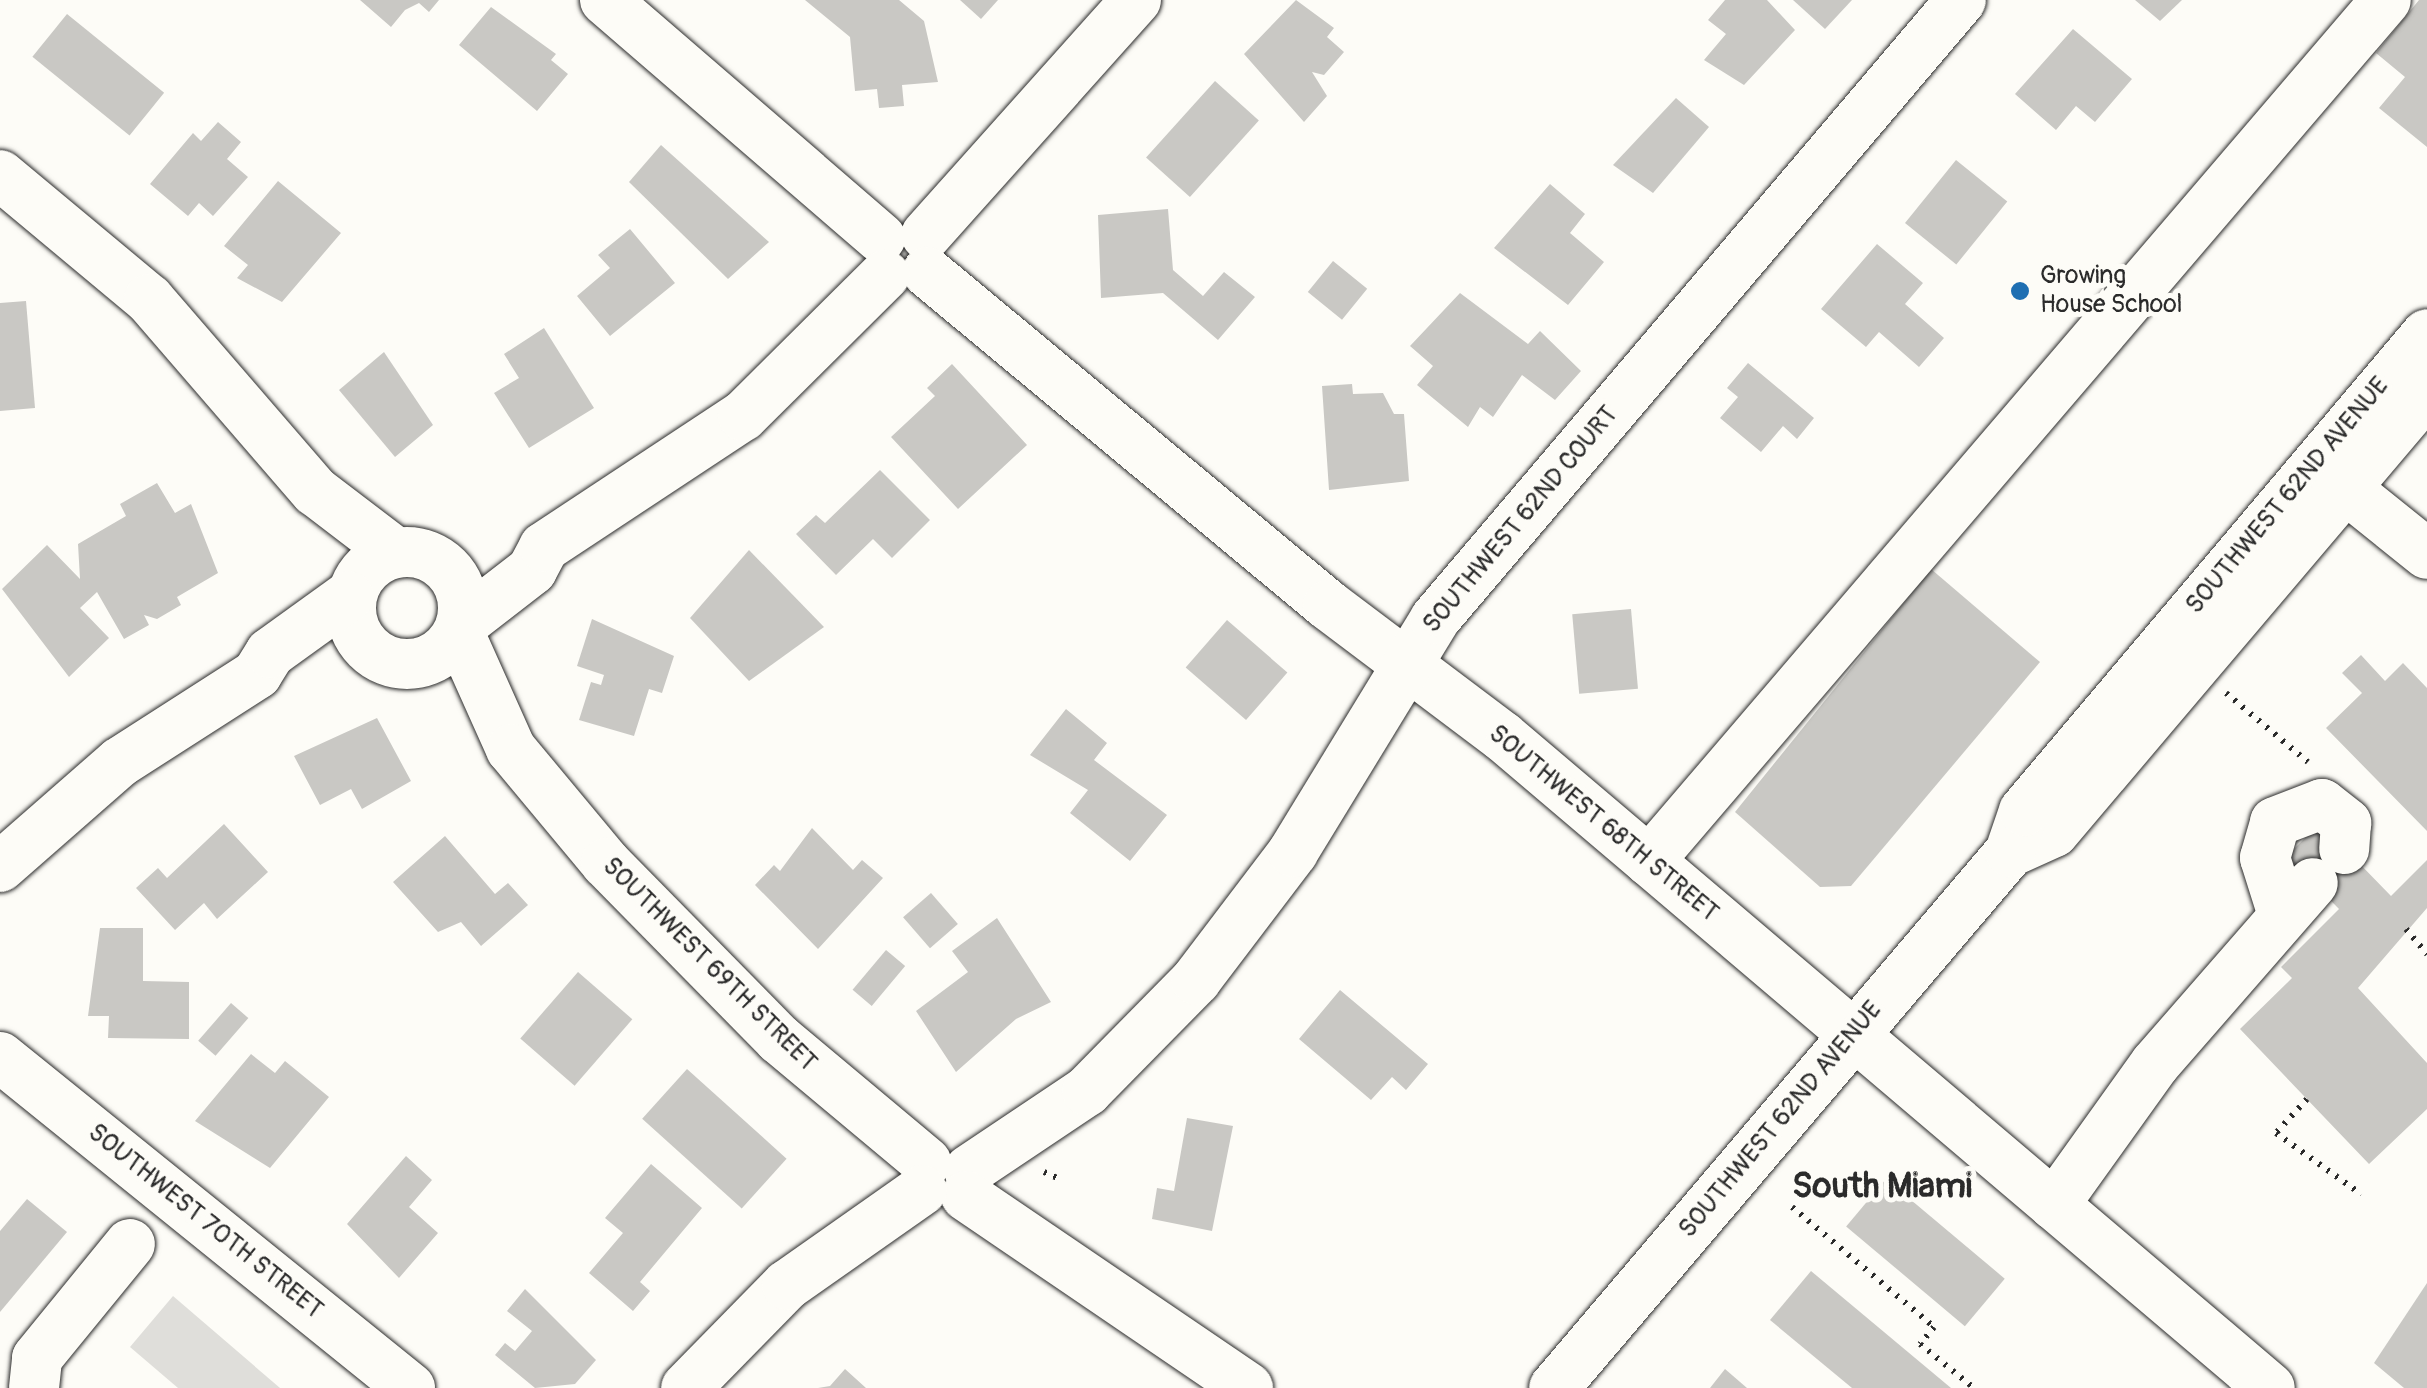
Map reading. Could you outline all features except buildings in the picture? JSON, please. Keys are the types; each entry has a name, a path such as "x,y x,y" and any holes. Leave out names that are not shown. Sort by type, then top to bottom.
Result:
{"street":[{"name":"SOUTHWEST 68TH STREET","path":"605,0 905,255 1649,862 2054,1205 2256,1384"},
{"path":"257,674 270,654 384,573 544,547 743,416 905,255 1136,0"},
{"name":"SOUTHWEST 62ND COURT","path":"686,1388 787,1284 1087,1091 1196,980 1292,852 1405,664 1961,0"},
{"path":"1649,862 2386,0"},
{"path":"0,176 149,299 315,492 316,512 384,573"},
{"name":"SOUTHWEST 62ND AVENUE","path":"1554,1388 2010,852 2024,811 2427,334"},
{"name":"SOUTHWEST 62ND AVENUE","path":"2010,852 2054,832 2427,392"},
{"path":"2345,488 2427,554"},
{"path":"0,866 144,744 257,674 440,655 462,628 532,570 544,547"},
{"name":"SOUTHWEST 69TH STREET","path":"510,748 488,740 352,619 384,573 463,595 462,628 510,748 706,967 946,1179 1248,1388"},
{"path":"2054,1205 2154,1064 2313,882"},
{"name":"SOUTHWEST 70TH STREET","path":"0,1057 391,1382"},
{"path":"34,1388 37,1358 130,1244"}],"path":[{"path":"2406,930 2427,954"},
{"path":"2307,1100 2276,1132 2360,1194"},
{"path":"1792,1208 1934,1327 1920,1344 1974,1388"}],"shaded area":[{"path":"173,1296 280,1388 178,1388 130,1347"}],"place":[{"name":"Growing House School","path":"2020,291"}],"district":[{"name":"South Miami","path":"1882,1186"}]}
